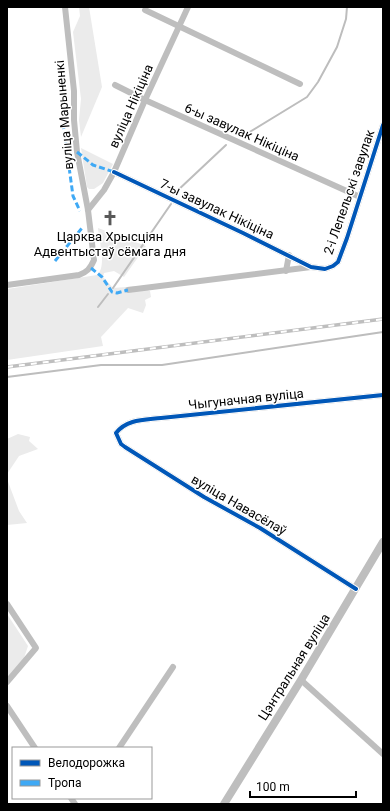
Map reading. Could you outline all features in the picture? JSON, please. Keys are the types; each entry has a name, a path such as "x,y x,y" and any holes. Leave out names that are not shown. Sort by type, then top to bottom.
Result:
{"street":[{"name":"вуліца Марыненкі","path":"7,284 79,275 91,268 94,260 88,210 77,152 74,120 74,90 65,7"},
{"name":"вуліца Нікіціна","path":"88,210 104,190 114,172 188,7"},
{"path":"144,10 300,84"},
{"name":"6-ы завулак Нікіціна","path":"115,85 360,197"},
{"name":"2-і Лепельскі завулак","path":"311,267 326,269 338,262 383,125"},
{"name":"7-ы завулак Нікіціна","path":"114,172 289,254 311,267"},
{"path":"286,271 289,254"},
{"path":"128,290 311,267"},
{"name":"Чыгуначная вуліца","path":"116,433 127,423 161,418 383,395"},
{"name":"вуліца Навасёлаў","path":"116,433 121,444 125,447 204,497 260,528 356,589"},
{"name":"Цэнтральная вуліца","path":"224,804 301,680 383,542"},
{"path":"7,604 36,648 7,682"},
{"path":"120,747 173,667"},
{"path":"301,680 383,754"},
{"path":"7,706 35,747"}],"shaded area":[{"path":"79,7 89,7 102,87 81,137 79,120 81,99 73,32 80,16"},
{"path":"81,148 113,164 103,183 94,189 89,189 87,187"},
{"path":"98,228 146,246 124,277 114,271 104,273 103,277 113,288 139,286 150,291 151,297 145,300 146,305 143,313 128,308 101,337 103,346 7,360 7,289 97,275 102,266"},
{"path":"18,434 30,437 29,441 38,449 19,456 7,474 7,439"},
{"path":"7,479 19,511 27,523 7,525"},
{"path":"7,614 28,646 24,658 7,678"}],"waterway":[{"path":"243,136 307,97 318,82 337,47 346,19 347,7"},
{"path":"176,192 226,145"},
{"path":"113,288 171,204"},
{"path":"98,307 108,294"},
{"path":"7,377 101,365 162,365 383,332"}],"railway":[{"path":"7,367 383,319"}],"marked path":[{"path":"63,123 73,196 80,211"},
{"path":"77,152 93,165 114,172"},
{"path":"55,261 82,228"},
{"path":"91,268 102,277 112,292 117,293 128,290"}],"cycle path":[{"path":"114,172 311,267 325,269 338,262 383,125"},
{"path":"356,589 260,528 204,497 125,447 121,444 116,433 125,425 142,420 383,395"}],"place":[{"name":"Царква Хрысціян Адвентыстаў сёмага дня","path":"110,218"}]}
